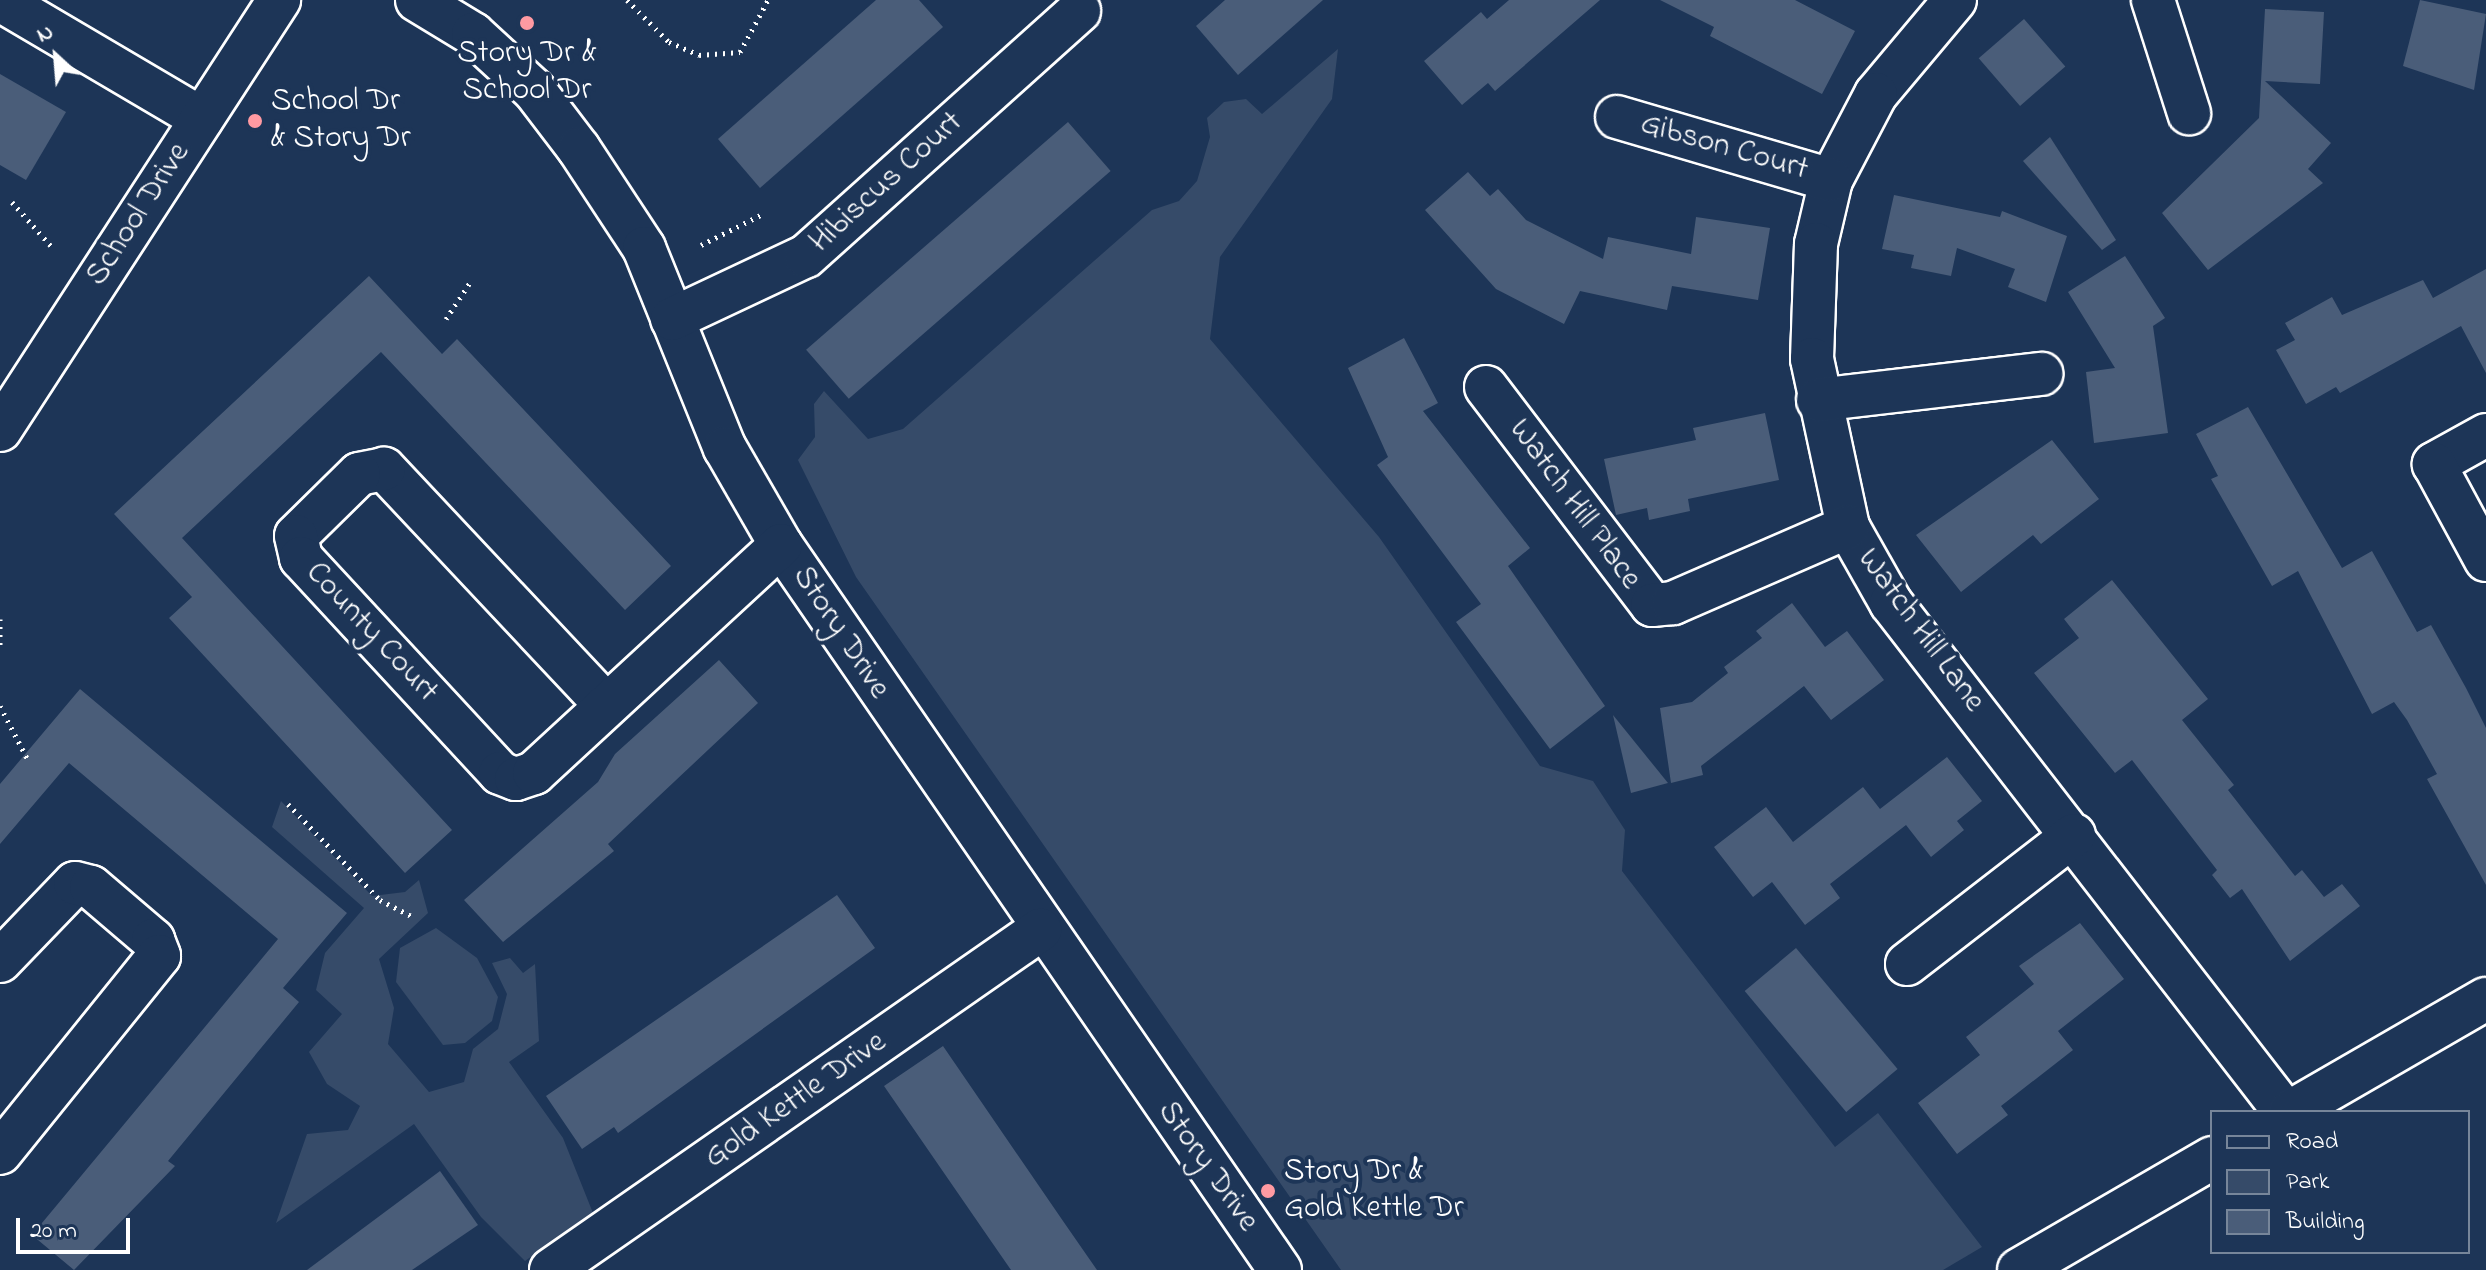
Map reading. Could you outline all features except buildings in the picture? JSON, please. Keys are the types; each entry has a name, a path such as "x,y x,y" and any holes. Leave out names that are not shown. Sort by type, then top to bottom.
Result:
{"street":[{"path":"0,0 202,119"},
{"name":"School Drive","path":"0,430 11,388 202,119 279,0"},
{"name":"Story Drive","path":"417,0 473,34 534,90 644,248 725,448 781,545 1040,930 1280,1270"},
{"name":"Watch Hill Lane","path":"1955,0 1876,94 1831,180 1811,307 1818,400 1848,527 1891,603 2286,1110"},
{"path":"2153,0 2189,113"},
{"name":"Hibiscus Court","path":"672,319 806,256 1079,11"},
{"name":"Gibson Court","path":"1617,117 1831,180"},
{"path":"1818,400 2041,374"},
{"name":"Watch Hill Place","path":"1486,387 1652,605 1673,603 1848,527"},
{"path":"2486,435 2434,464 2486,560"},
{"name":"County Court","path":"605,704 384,469 359,474 296,536 301,558 500,773 516,779 534,773 605,704 781,545"},
{"path":"1907,964 2074,835"},
{"path":"0,961 59,891 75,883 91,887 153,940 159,956 0,1153"},
{"name":"Gold Kettle Drive","path":"551,1270 1040,930"},
{"path":"2292,1110 2486,999"},
{"path":"2019,1270 2210,1159"}],"path":[{"path":"627,0 669,42 699,55 740,52 768,0"},
{"path":"12,202 52,247"},
{"path":"701,245 763,214"},
{"path":"446,319 471,281"},
{"path":"0,619 0,645"},
{"path":"0,706 29,762"},
{"path":"288,804 380,900 414,917"}],"green space":[{"path":"1338,49 1332,99 1220,257 1210,339 1379,537 1540,766 1593,781 1625,830 1622,871 1835,1147 1878,1113 1982,1247 1943,1270 1341,1270 856,577 798,460 815,437 814,404 824,391 868,439 903,429 1152,210 1179,201 1197,181 1210,137 1207,118 1224,102 1246,99 1262,114"},
{"path":"281,801 372,896 405,892 419,880 428,913 379,959 394,1008 388,1044 429,1092 464,1082 473,1049 498,1029 507,994 492,963 510,958 523,973 535,964 539,1041 509,1062 563,1138 593,1213 525,1261 481,1217 414,1124 276,1223 307,1134 348,1130 360,1106 327,1084 309,1052 342,1014 316,990 325,953 364,908 272,827"},
{"path":"436,928 477,958 498,997 492,1021 465,1043 443,1045 396,982 400,948"}],"place":[{"name":"Story Dr & School Dr","path":"527,23"},
{"name":"School Dr & Story Dr","path":"255,121"},
{"name":"Story Dr & Gold Kettle Dr","path":"1268,1191"}]}
